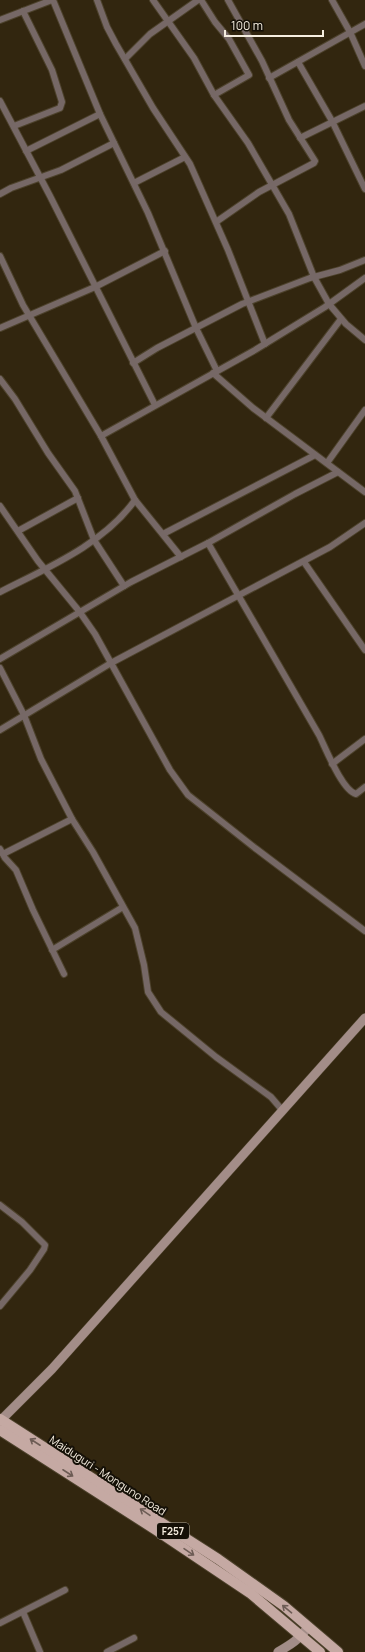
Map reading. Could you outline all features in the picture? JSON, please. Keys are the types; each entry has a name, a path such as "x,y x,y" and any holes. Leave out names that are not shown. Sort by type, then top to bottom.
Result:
{"main road":[{"name":"Maiduguri - Monguno Road","path":"0,1423 218,1559 284,1606 338,1652"},
{"name":"Maiduguri - Monguno Road","path":"0,1423 250,1593 320,1652"}],"street":[{"path":"0,20 53,0 100,114 165,251 215,372 266,418 365,492"},
{"path":"97,0 107,27 125,59 153,108 190,164 216,222 265,344"},
{"path":"153,0 167,22 176,32 194,58 214,95 248,143 289,214 314,277 329,304 341,319 365,340"},
{"path":"125,59 150,34 199,0 229,39 249,75 214,95"},
{"path":"216,222 272,186 314,163 314,158 290,120 262,61 228,0"},
{"path":"332,0 350,32 365,66"},
{"path":"14,126 60,108 62,102 52,70 23,11"},
{"path":"269,78 365,24"},
{"path":"298,62 332,121 365,189"},
{"path":"0,101 96,287 132,363 155,405"},
{"path":"300,138 365,106"},
{"path":"26,150 100,114"},
{"path":"0,194 11,188 60,170 114,143"},
{"path":"134,183 185,157"},
{"path":"0,328 96,287 165,251"},
{"path":"0,256 29,316 101,436 135,500 181,557"},
{"path":"132,363 248,302 314,277 340,270 365,260"},
{"path":"101,436 265,344 329,304 365,278"},
{"path":"266,418 341,319"},
{"path":"0,379 15,399 78,498 94,540 124,586"},
{"path":"327,463 365,410"},
{"path":"163,534 315,455"},
{"path":"0,658 124,586 181,557 338,472"},
{"path":"18,531 78,498"},
{"path":"0,592 94,540 125,514 135,500"},
{"path":"0,506 44,569 79,611 95,634 170,770 188,795 255,848 365,931"},
{"path":"0,730 111,663 304,562 330,547 365,523"},
{"path":"208,542 315,728 332,764 350,793 356,794 365,787"},
{"path":"304,562 365,650"},
{"path":"0,668 24,715 41,759 72,819 93,852 135,928 144,965 148,992 161,1012 216,1057 271,1097 283,1111"},
{"path":"332,764 365,739"},
{"path":"64,974 33,910 16,870 1,856 72,819"},
{"path":"52,950 123,907"},
{"path":"0,1423 52,1369 365,1018"},
{"path":"0,1205 22,1222 44,1245 44,1249 30,1270 0,1306"},
{"path":"0,1623 65,1590"},
{"path":"23,1612 40,1652"},
{"path":"278,1652 302,1636 308,1627"},
{"path":"107,1652 134,1638"}]}
